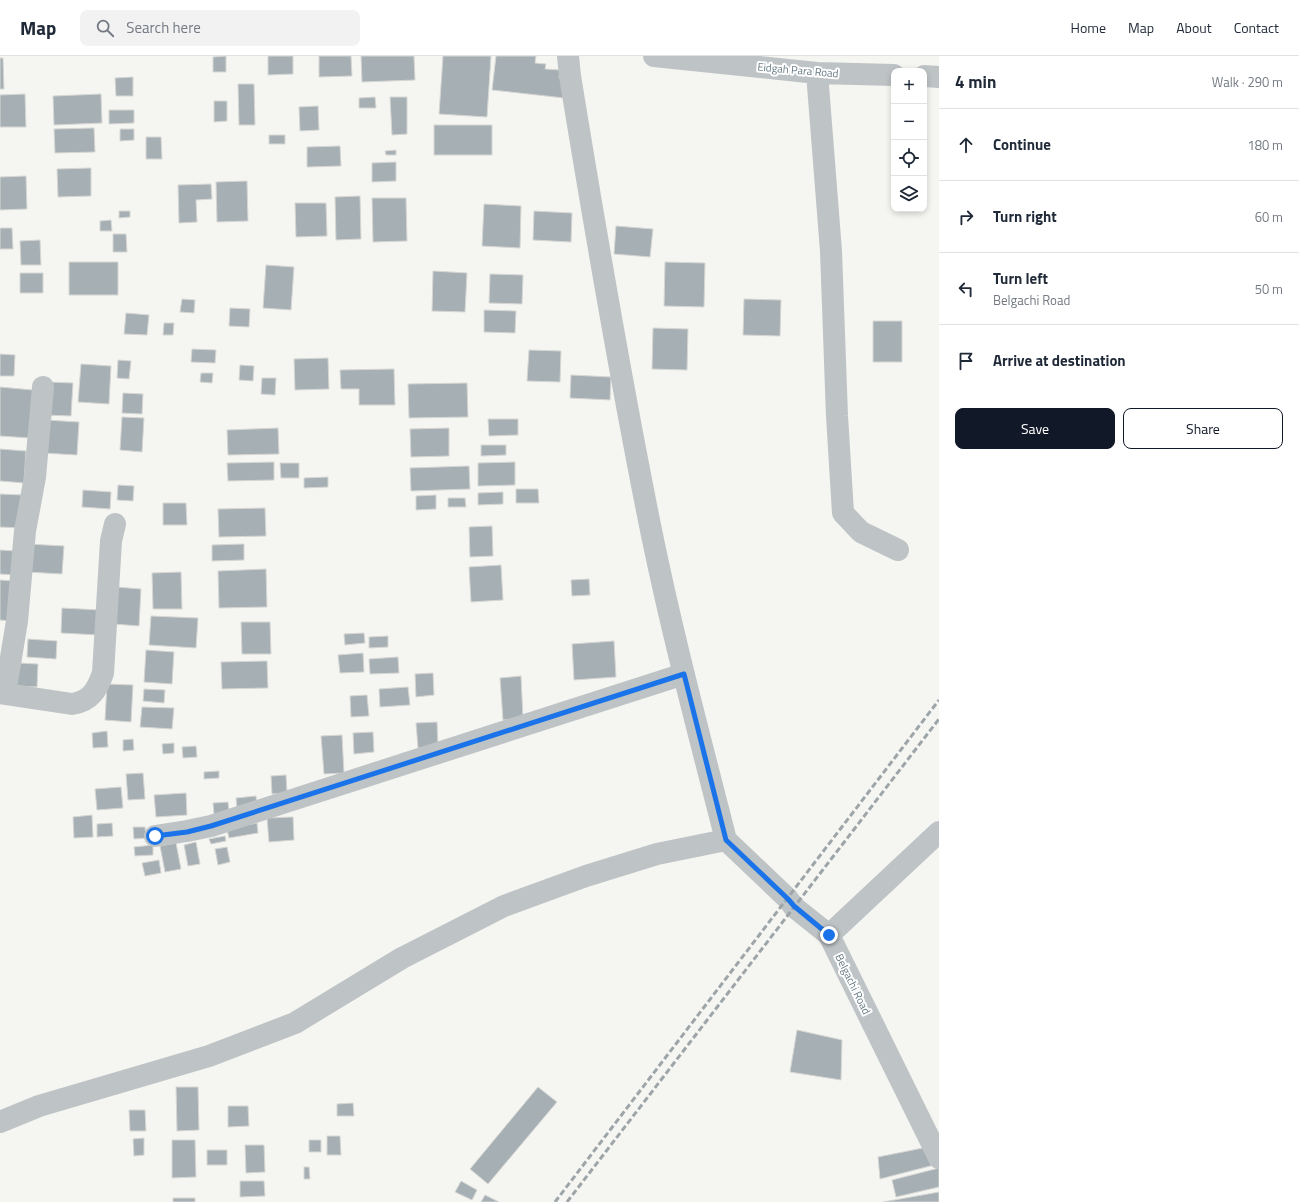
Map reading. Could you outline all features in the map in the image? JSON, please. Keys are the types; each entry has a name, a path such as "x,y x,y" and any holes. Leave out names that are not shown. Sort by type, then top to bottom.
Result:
{"street":[{"path":"0,1122 39,1106 209,1056 295,1023 402,958 504,906 586,876 657,854 726,840 684,674 652,535 606,291 568,56"},
{"name":"Eidgah Para Road","path":"654,56 816,73 891,75"},
{"path":"816,73 831,251 837,416 843,513 861,532 898,550"},
{"path":"927,76 939,77"},
{"path":"43,387 35,477 25,531 17,621 3,693 72,704 80,703 88,699 96,689 103,673 111,541 115,524"},
{"path":"155,836 187,832 211,826 684,674"},
{"path":"829,935 939,832"},
{"name":"Belgachi Road","path":"726,840 794,906 829,935 939,1158"}],"building":[{"path":"226,56 226,72 213,72 213,57"},
{"path":"268,56 293,56 293,74 268,75"},
{"path":"319,56 351,56 352,76 319,77"},
{"path":"361,56 414,56 415,80 362,82"},
{"path":"443,56 491,56 487,117 439,114"},
{"path":"496,56 536,56 535,63 546,64 545,69 560,70 559,78 566,79 564,98 492,90"},
{"path":"0,58 3,58 4,89 0,89"},
{"path":"133,77 133,96 116,96 115,78"},
{"path":"238,84 254,84 255,125 239,125"},
{"path":"25,94 26,127 0,127 0,95"},
{"path":"101,94 102,123 54,125 53,96"},
{"path":"375,97 376,108 359,108 359,98"},
{"path":"390,97 407,97 407,134 392,135"},
{"path":"214,101 227,101 227,121 214,122"},
{"path":"318,106 319,130 300,131 299,107"},
{"path":"109,110 134,110 134,123 109,124"},
{"path":"434,125 492,125 492,155 434,155"},
{"path":"94,128 95,152 55,153 54,129"},
{"path":"120,129 134,129 134,140 120,141"},
{"path":"269,135 285,135 285,144 269,144"},
{"path":"146,137 161,137 162,159 146,159"},
{"path":"340,146 341,166 307,167 307,147"},
{"path":"396,150 396,155 386,155 385,151"},
{"path":"396,162 396,181 372,182 372,163"},
{"path":"91,168 91,196 58,197 57,169"},
{"path":"26,176 27,209 0,210 0,177"},
{"path":"247,181 248,221 217,222 216,182"},
{"path":"211,184 212,199 196,200 197,222 179,223 178,185"},
{"path":"360,196 361,239 336,240 335,197"},
{"path":"372,198 406,198 407,241 373,242"},
{"path":"295,203 326,203 327,236 296,237"},
{"path":"484,204 521,206 520,248 482,246"},
{"path":"119,211 130,211 130,217 119,218"},
{"path":"534,211 572,213 571,242 533,240"},
{"path":"111,220 112,231 100,231 100,221"},
{"path":"616,226 653,229 650,257 614,254"},
{"path":"0,228 12,228 13,249 0,249"},
{"path":"113,234 126,234 127,252 113,252"},
{"path":"40,240 41,265 21,265 20,241"},
{"path":"69,262 118,262 118,295 69,295"},
{"path":"665,262 705,263 704,307 664,306"},
{"path":"266,265 294,267 291,310 263,308"},
{"path":"433,271 467,273 465,312 432,311"},
{"path":"20,273 43,273 43,293 20,293"},
{"path":"490,274 523,275 522,304 489,303"},
{"path":"182,299 195,300 194,313 180,312"},
{"path":"744,299 781,300 780,336 743,335"},
{"path":"230,308 250,309 249,327 229,326"},
{"path":"484,310 516,311 515,333 484,332"},
{"path":"126,313 149,315 147,335 124,334"},
{"path":"873,321 902,321 902,362 873,362"},
{"path":"164,323 174,323 173,335 163,335"},
{"path":"653,328 688,329 687,370 652,369"},
{"path":"192,349 216,350 215,363 191,362"},
{"path":"529,350 561,351 560,382 527,381"},
{"path":"0,354 15,355 14,376 0,376"},
{"path":"328,358 329,389 295,390 294,359"},
{"path":"118,360 131,361 129,379 117,378"},
{"path":"81,364 111,366 109,404 78,402"},
{"path":"240,365 254,366 253,381 239,380"},
{"path":"394,369 395,405 359,405 359,389 341,389 340,370"},
{"path":"201,373 213,373 212,383 200,382"},
{"path":"571,375 611,377 610,400 570,398"},
{"path":"262,378 276,378 275,395 261,394"},
{"path":"48,382 73,383 71,416 45,415"},
{"path":"467,383 468,417 409,418 408,384"},
{"path":"0,387 33,390 30,438 0,436"},
{"path":"123,393 143,394 142,414 122,413"},
{"path":"122,417 144,418 142,452 120,450"},
{"path":"488,419 518,419 518,435 489,436"},
{"path":"46,420 79,422 77,455 43,453"},
{"path":"278,428 279,454 228,455 227,430"},
{"path":"449,428 449,456 411,457 410,429"},
{"path":"481,445 506,445 506,455 481,456"},
{"path":"0,449 26,451 24,483 0,481"},
{"path":"274,462 274,480 228,481 227,463"},
{"path":"515,462 515,485 478,486 478,463"},
{"path":"280,463 299,463 299,478 281,478"},
{"path":"469,466 470,489 411,491 410,468"},
{"path":"328,477 328,487 304,488 304,478"},
{"path":"118,485 134,486 133,501 117,500"},
{"path":"516,489 538,489 539,503 516,503"},
{"path":"83,490 111,492 110,509 82,507"},
{"path":"503,492 503,504 478,505 478,493"},
{"path":"0,494 23,495 21,528 0,527"},
{"path":"436,495 436,509 416,510 416,496"},
{"path":"448,498 465,498 466,507 448,507"},
{"path":"163,503 186,503 187,525 163,525"},
{"path":"265,508 266,536 219,537 218,509"},
{"path":"492,526 493,556 470,557 469,527"},
{"path":"28,544 64,546 62,574 27,572"},
{"path":"244,544 244,560 212,561 212,545"},
{"path":"0,550 16,551 15,575 0,574"},
{"path":"501,565 503,600 471,602 469,567"},
{"path":"266,569 267,607 219,608 218,571"},
{"path":"181,572 182,609 153,609 152,573"},
{"path":"589,579 590,595 572,596 571,580"},
{"path":"0,580 15,581 12,621 0,620"},
{"path":"116,587 141,589 139,626 114,624"},
{"path":"62,608 100,610 98,635 61,633"},
{"path":"151,616 198,618 196,648 149,645"},
{"path":"241,622 270,622 271,654 242,654"},
{"path":"364,633 365,643 345,645 344,634"},
{"path":"388,636 388,647 369,648 369,637"},
{"path":"28,639 57,641 56,659 27,657"},
{"path":"614,641 616,677 574,680 572,644"},
{"path":"146,650 174,652 172,684 144,682"},
{"path":"363,653 364,672 340,673 338,655"},
{"path":"398,657 399,673 370,674 369,659"},
{"path":"267,661 268,688 222,689 221,662"},
{"path":"18,663 38,664 37,687 16,686"},
{"path":"433,673 434,695 416,697 415,674"},
{"path":"521,676 523,718 503,720 500,678"},
{"path":"107,684 133,685 131,722 105,720"},
{"path":"408,687 410,705 380,707 379,689"},
{"path":"144,689 165,690 164,703 143,701"},
{"path":"367,695 369,716 351,717 350,696"},
{"path":"142,707 174,708 172,729 140,727"},
{"path":"437,722 438,747 418,748 416,723"},
{"path":"107,731 108,747 93,748 92,733"},
{"path":"373,732 374,752 354,754 353,733"},
{"path":"342,735 344,773 324,774 321,736"},
{"path":"133,739 134,750 123,751 123,740"},
{"path":"174,743 174,753 163,754 162,744"},
{"path":"196,746 197,757 183,758 182,747"},
{"path":"219,771 219,778 204,779 204,772"},
{"path":"143,773 145,799 128,800 126,774"},
{"path":"286,775 287,793 272,794 271,776"},
{"path":"121,787 123,808 97,810 95,789"},
{"path":"186,793 187,815 156,817 154,795"},
{"path":"256,796 257,807 237,809 236,798"},
{"path":"228,802 229,812 214,814 213,803"},
{"path":"92,815 93,837 74,838 73,817"},
{"path":"293,817 294,840 269,842 267,818"},
{"path":"112,823 113,836 97,837 97,824"},
{"path":"257,823 258,833 229,838 227,829"},
{"path":"133,827 145,827 146,838 134,839"},
{"path":"225,836 226,841 211,844 209,839"},
{"path":"196,842 200,864 188,866 184,845"},
{"path":"176,843 181,869 165,872 160,846"},
{"path":"153,845 153,855 135,856 134,847"},
{"path":"227,847 230,862 218,865 215,849"},
{"path":"159,860 161,873 145,876 142,863"},
{"path":"797,1030 842,1040 841,1080 790,1072"},
{"path":"176,1087 198,1087 199,1130 177,1131"},
{"path":"538,1087 557,1102 488,1184 470,1169"},
{"path":"353,1103 354,1116 337,1116 337,1104"},
{"path":"228,1106 248,1106 249,1126 228,1127"},
{"path":"129,1110 145,1110 146,1131 130,1131"},
{"path":"327,1136 340,1136 341,1155 327,1155"},
{"path":"144,1138 144,1155 134,1156 133,1139"},
{"path":"172,1140 195,1140 196,1177 172,1178"},
{"path":"309,1140 321,1140 321,1152 309,1152"},
{"path":"245,1145 264,1145 265,1172 246,1173"},
{"path":"928,1147 934,1165 880,1179 878,1157"},
{"path":"207,1150 227,1150 227,1165 207,1165"},
{"path":"304,1167 309,1167 310,1179 304,1179"},
{"path":"939,1168 939,1187 896,1197 892,1180"},
{"path":"240,1181 264,1181 265,1196 240,1197"},
{"path":"461,1181 477,1190 472,1200 455,1192"},
{"path":"939,1192 939,1202 883,1202"},
{"path":"485,1195 499,1202 481,1202"},
{"path":"173,1198 195,1198 195,1202 173,1202"}],"railway":[{"path":"555,1202 939,700"},
{"path":"567,1202 939,719"}],"route":[{"path":"155,836 187,832 211,826 684,674 726,840 794,906 829,935"}]}
